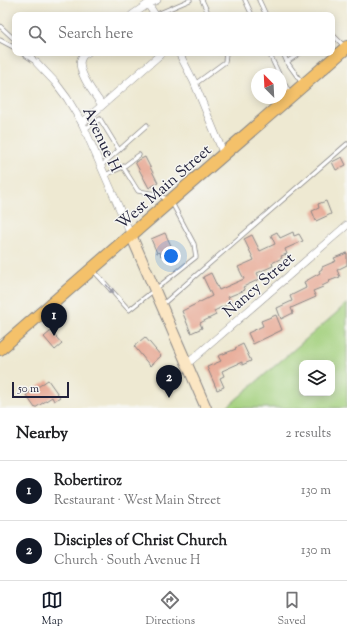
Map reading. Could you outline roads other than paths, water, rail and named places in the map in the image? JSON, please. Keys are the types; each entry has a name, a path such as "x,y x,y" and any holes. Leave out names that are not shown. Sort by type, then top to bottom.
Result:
{"main road":[{"name":"West Main Street","path":"0,349 347,48"}],"street":[{"path":"136,12 157,0"},
{"path":"148,4 153,12"},
{"path":"84,56 80,65 81,72 102,105"},
{"path":"83,126 102,105 159,56"},
{"path":"181,56 195,84 224,155"},
{"name":"Avenue H","path":"37,63 55,82 67,98 83,126 131,235"},
{"name":"Nancy Street","path":"188,364 347,225"},
{"path":"131,235 206,408"}],"lane":[{"path":"162,12 190,0"},
{"path":"202,0 208,12"},
{"path":"245,0 251,12"},
{"path":"259,0 265,12"},
{"path":"0,26 12,37"},
{"path":"335,37 347,48"},
{"path":"1,42 12,47"},
{"path":"26,56 37,63"},
{"path":"32,56 37,63"},
{"path":"195,84 225,62 226,56"},
{"path":"270,56 276,68"},
{"path":"284,56 303,85"},
{"path":"287,62 296,56"},
{"path":"287,87 292,95"},
{"path":"83,126 100,119 119,150"},
{"path":"101,166 147,124"},
{"path":"162,305 347,144"},
{"path":"104,175 124,167 140,155"},
{"path":"92,269 129,310 196,257 194,244 170,201 156,194 138,192 124,167"}],"place":[{"name":"Robertiroz","path":"54,336"},
{"name":"Disciples of Christ Church","path":"169,398"}]}
